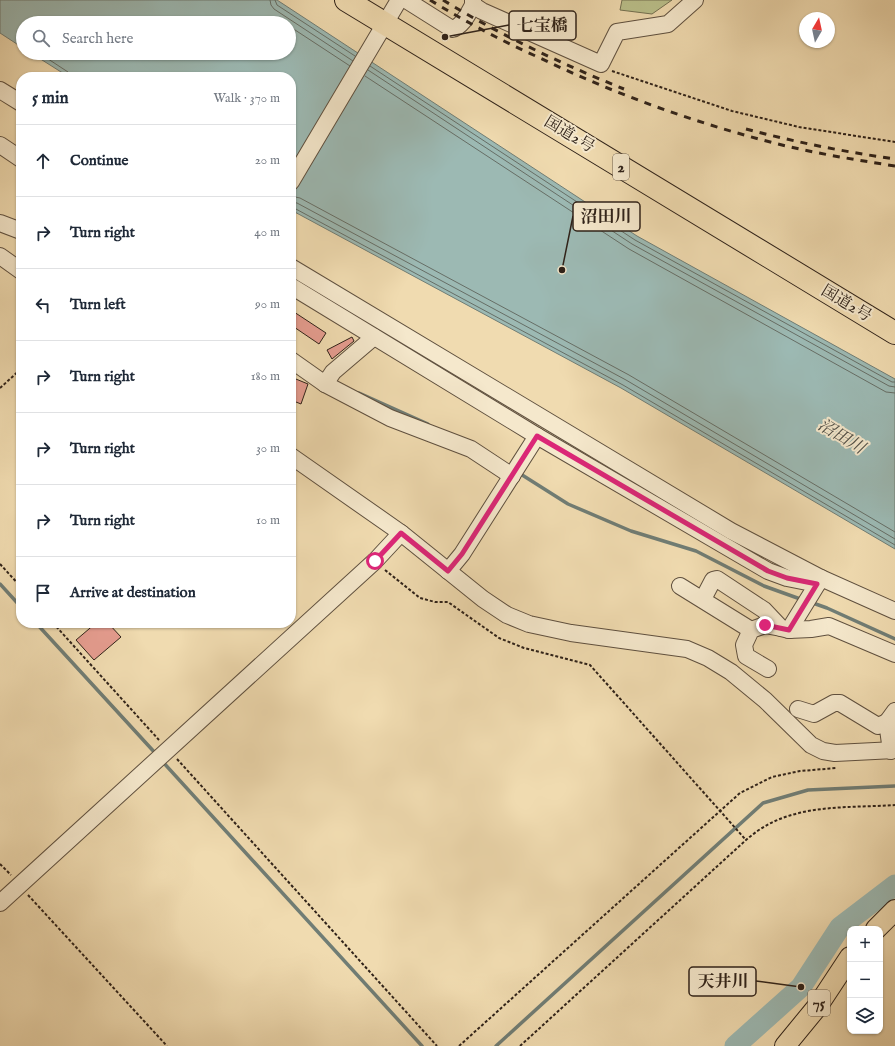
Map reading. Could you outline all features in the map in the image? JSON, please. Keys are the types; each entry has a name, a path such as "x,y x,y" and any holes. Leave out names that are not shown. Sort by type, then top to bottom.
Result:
{"highway":[{"name":"国道2号","path":"346,0 381,31 895,333"}],"main road":[{"path":"879,926 895,910"},
{"name":"75","path":"785,1046 817,1007 847,962"}],"street":[{"path":"296,174 399,0"},
{"path":"406,0 452,29 458,28 473,2 482,10 601,64 617,32 668,24 695,0"},
{"path":"0,90 16,100"},
{"path":"0,145 16,156"},
{"path":"0,223 16,229"},
{"path":"0,256 16,267"},
{"path":"296,270 731,531 819,581 895,611"},
{"path":"296,289 537,436 768,571 787,578 819,581"},
{"path":"325,384 334,372 374,337"},
{"path":"296,364 325,384 390,418 471,449 512,476"},
{"path":"448,571 462,554 537,436"},
{"path":"296,460 401,533 483,599 507,615 529,624 571,633 687,649 708,658 731,672 765,700 811,745 823,751 835,753 893,750 891,716"},
{"path":"0,903 375,561 401,533"},
{"path":"703,599 713,580 716,579 764,610 785,629"},
{"path":"785,629 819,581"},
{"path":"680,586 752,630"},
{"path":"768,670 746,656 744,646 752,630 765,625 785,629 811,629 829,626 895,654"},
{"path":"798,709 814,714 834,703 840,703 878,726 891,716"}],"path":[{"path":"601,64 608,69 732,111 799,127 895,142"},
{"path":"0,388 16,374"},
{"path":"375,561 420,598 435,602 448,602 499,638 524,648 590,665 746,840"},
{"path":"0,564 16,582"},
{"path":"59,628 437,1046"},
{"path":"459,1046 740,793 772,777 800,771 840,768"},
{"path":"520,1046 746,840 768,824 788,816 811,810 895,805"},
{"path":"20,886 167,1046"}],"green space":[{"path":"622,0 672,0 652,14 620,10"}],"water":[{"path":"0,0 277,0 637,236 895,379 895,549 621,388 296,213 296,72 61,72 42,60 296,60 296,16 16,16 16,43 0,33"}],"building":[{"path":"296,313 326,333 319,344 296,328"},
{"path":"352,337 354,341 332,359 327,350"},
{"path":"296,379 308,384 301,404 296,402"},
{"path":"90,628 113,628 121,637 94,660 76,640"}],"waterway":[{"path":"359,393 428,424"},
{"path":"519,473 568,504 631,531 696,551 764,586 803,600"},
{"path":"0,584 16,602"},
{"path":"810,602 827,608 895,639"},
{"path":"41,628 157,755"},
{"path":"162,761 422,1046"},
{"path":"496,1046 763,803 808,790 895,786"},
{"path":"735,1046 801,987 840,927 895,885"}],"railway":[{"path":"430,0 484,31 526,52 569,72 658,108 720,128 782,145 895,166"},
{"path":"443,0 532,48 624,89"},
{"path":"746,129 820,146 895,159"}],"place":[{"name":"七宝橋","path":"445,37"},
{"name":"沼田川","path":"562,270"},
{"name":"天井川","path":"801,987"}],"route":[{"path":"375,561 401,533 448,571 462,554 537,436 768,571 787,578 817,584 789,630 765,625"}]}
